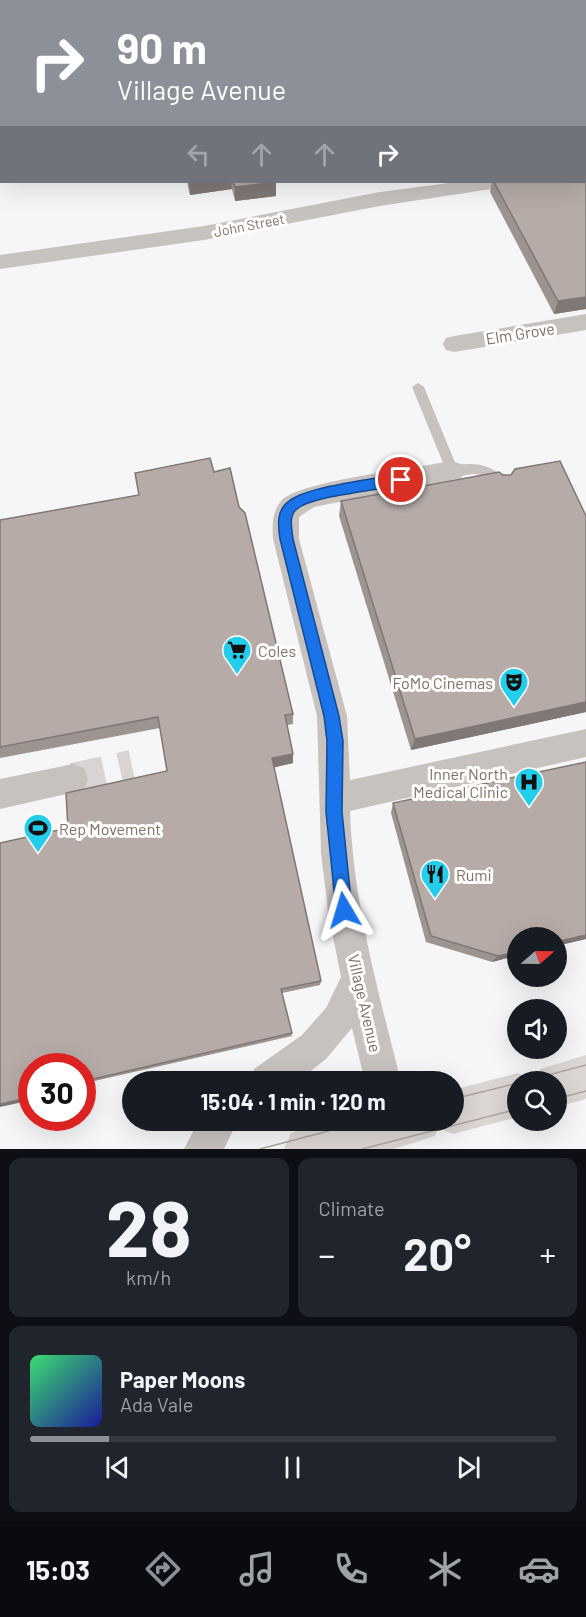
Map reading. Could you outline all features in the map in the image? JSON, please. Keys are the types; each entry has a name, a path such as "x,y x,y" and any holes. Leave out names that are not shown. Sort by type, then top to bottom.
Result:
{"main road":[{"path":"567,1082 586,1077"},
{"path":"464,1109 507,1098"},
{"path":"307,1149 392,1131"}],"street":[{"name":"John Street","path":"0,262 204,234 380,199 491,183"},
{"name":"Elm Grove","path":"454,344 586,322"},
{"name":"Village Avenue","path":"380,1071 358,978 343,899 337,854 334,799 335,741 332,716 286,539 284,520 292,505 309,497 452,471"},
{"path":"334,799 586,743"},
{"path":"0,794 73,778"},
{"path":"282,1071 314,1047 338,1020 358,978"},
{"path":"203,1149 214,1131"}],"lane":[{"path":"418,387 452,471 484,468 502,485"}],"building":[{"path":"233,183 268,183 235,187"},
{"path":"495,183 586,183 586,297 558,301"},
{"path":"210,458 214,472 230,468 239,507 245,513 293,714 285,715 293,754 272,758 321,981 281,989 292,1033 96,1078 96,1053 18,1053 18,1100 0,1104 0,843 68,828 66,793 167,771 158,717 0,747 0,520 139,495 135,473"},
{"path":"560,461 586,516 586,702 415,739 341,501 499,472 503,475 511,475 515,469"},
{"path":"586,762 586,935 567,939 567,927 507,927 507,954 498,956 431,936 393,803"}],"tunnel":[{"path":"73,779 132,766"}],"tram line":[{"path":"563,1071 586,1065"},
{"path":"464,1096 507,1086"},
{"path":"567,1096 586,1091"},
{"path":"362,1149 507,1112"},
{"path":"260,1149 328,1131"}],"place":[{"name":"Coles","path":"237,676"},
{"name":"FoMo Cinemas","path":"514,708"},
{"name":"Inner North Medical Clinic","path":"529,808"},
{"name":"Rep Movement","path":"38,854"},
{"name":"Rumi","path":"435,900"}],"route":[{"path":"344,910 334,812 335,741 332,716 286,539 284,520 292,505 309,497 401,480"}]}
